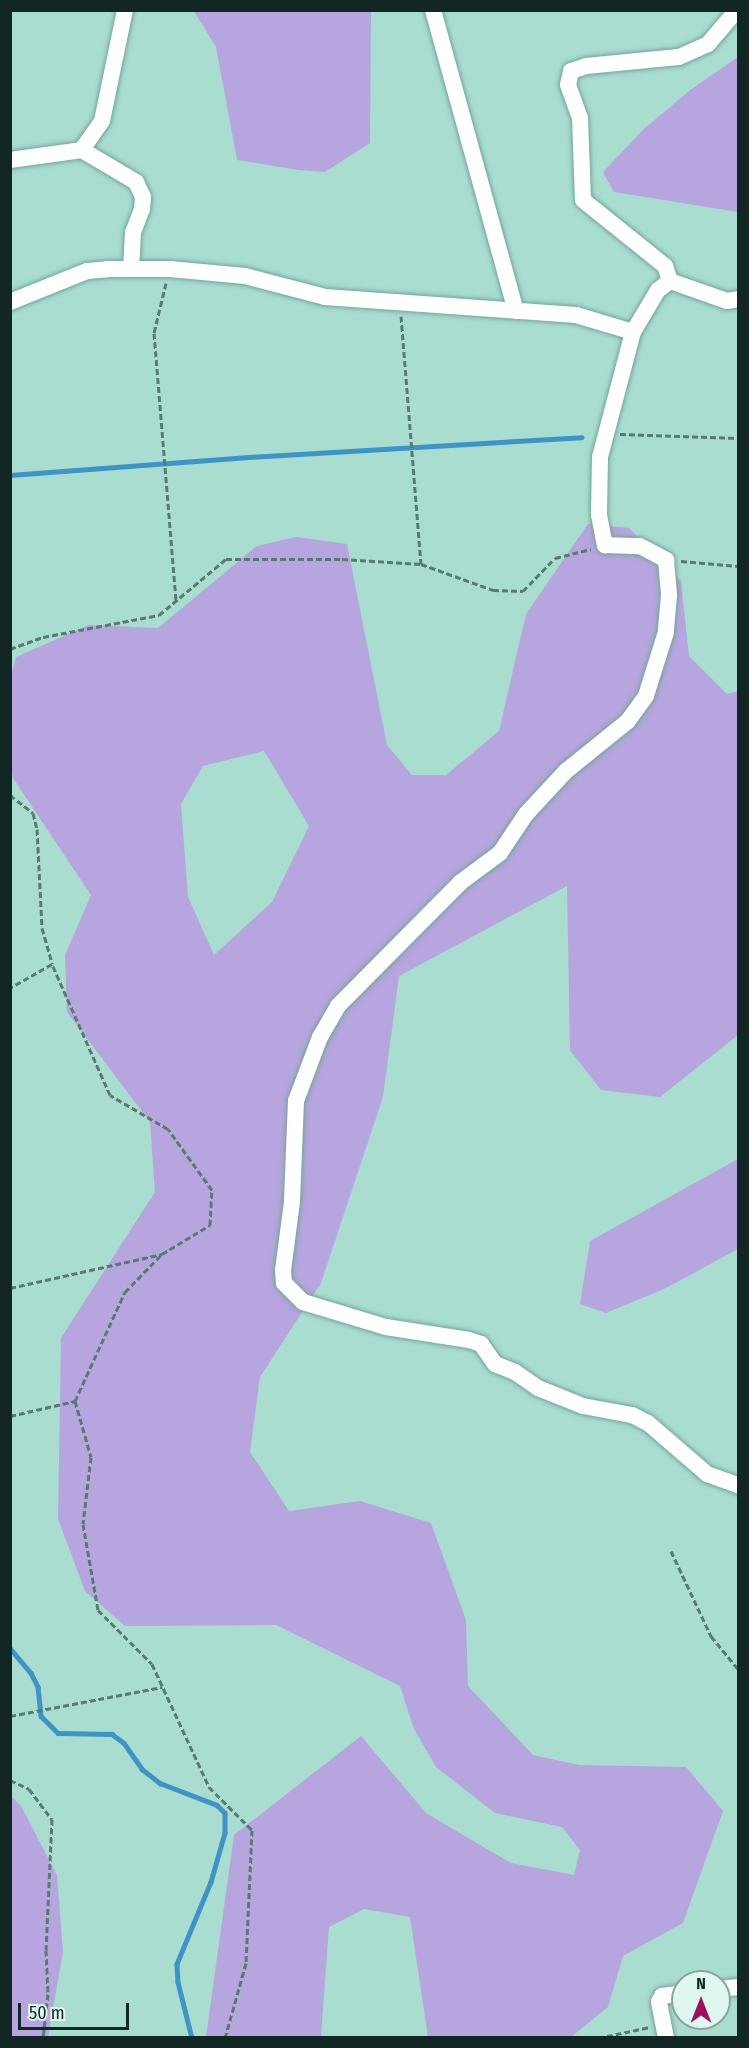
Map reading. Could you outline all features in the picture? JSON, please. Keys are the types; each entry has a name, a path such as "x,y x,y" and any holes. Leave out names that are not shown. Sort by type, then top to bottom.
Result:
{"street":[{"path":"82,150 102,121 125,10"},
{"path":"433,10 516,311"},
{"path":"670,281 665,266 584,200 580,118 568,85 571,71 586,66 679,57 708,44 737,10"},
{"path":"10,160 82,150 136,182 143,197 142,209 133,232 131,269"},
{"path":"10,302 87,272 170,269 245,276 325,297 576,315 633,332"},
{"path":"670,281 727,301 738,299"},
{"path":"670,281 658,291 633,332 600,457 598,515 605,545 640,546 666,560 669,595 666,632 646,696 628,721 566,771 526,814 500,853 461,882 420,926 360,982 338,1006 320,1037 296,1101 291,1202 284,1276 291,1292 303,1302 386,1327 469,1340 481,1344 495,1364 515,1372 538,1388 583,1406 632,1415 648,1422 707,1474 738,1485"},
{"path":"665,2031 659,2002 662,1996 671,1995"}],"path":[{"path":"170,269 154,333 176,601"},
{"path":"400,303 421,564"},
{"path":"607,434 738,438"},
{"path":"10,649 43,637 159,615 226,559 342,559 421,564 493,590 523,591 555,558 605,545"},
{"path":"666,560 738,566"},
{"path":"10,795 33,813 37,830 42,928 52,964 110,1095 168,1129 212,1190 210,1225 162,1254 125,1292 75,1401 91,1457 83,1524 98,1610 152,1664 209,1787 252,1830 246,1963 225,2037"},
{"path":"10,988 52,964"},
{"path":"10,1288 162,1254"},
{"path":"10,1416 75,1401"},
{"path":"671,1551 711,1636 738,1669"},
{"path":"10,1716 162,1687"},
{"path":"10,1780 29,1789 52,1819 46,1950 48,1994 43,2037"},
{"path":"598,2037 665,2031"}],"shaded area":[{"path":"194,11 371,11 370,143 325,172 237,160 216,47"},
{"path":"738,57 738,212 614,192 603,172 644,129 689,91"},
{"path":"588,524 629,528 681,581 689,656 727,694 738,691 738,1035 660,1097 601,1090 570,1050 567,886 399,976 383,1097 321,1283 260,1377 250,1452 289,1511 360,1501 431,1523 466,1620 468,1686 533,1755 579,1765 686,1767 723,1811 683,1923 623,1956 608,2007 571,2037 428,2037 410,1917 364,1909 329,1927 321,2037 206,2037 234,1835 361,1736 426,1813 511,1863 574,1875 580,1850 562,1827 495,1813 436,1767 414,1729 400,1686 276,1625 125,1626 85,1591 58,1519 61,1338 155,1192 150,1122 67,1012 65,955 91,895 13,778 10,764 10,679 16,657 89,625 158,628 257,546 296,537 347,544 387,745 412,775 446,775 499,731 526,614","holes":["264,751 309,826 272,902 214,955 188,897 181,804 203,766"]},
{"path":"738,1159 738,1249 666,1288 606,1313 580,1304 590,1241"},
{"path":"11,1796 21,1806 57,1875 63,1952 48,2037 11,2037"}],"waterway":[{"path":"10,475 248,457 581,437"},
{"path":"10,1648 31,1673 38,1687 41,1716 58,1733 112,1734 124,1743 142,1769 160,1783 217,1805 225,1813 225,1833 211,1882 177,1964 178,1982 192,2038"}]}
